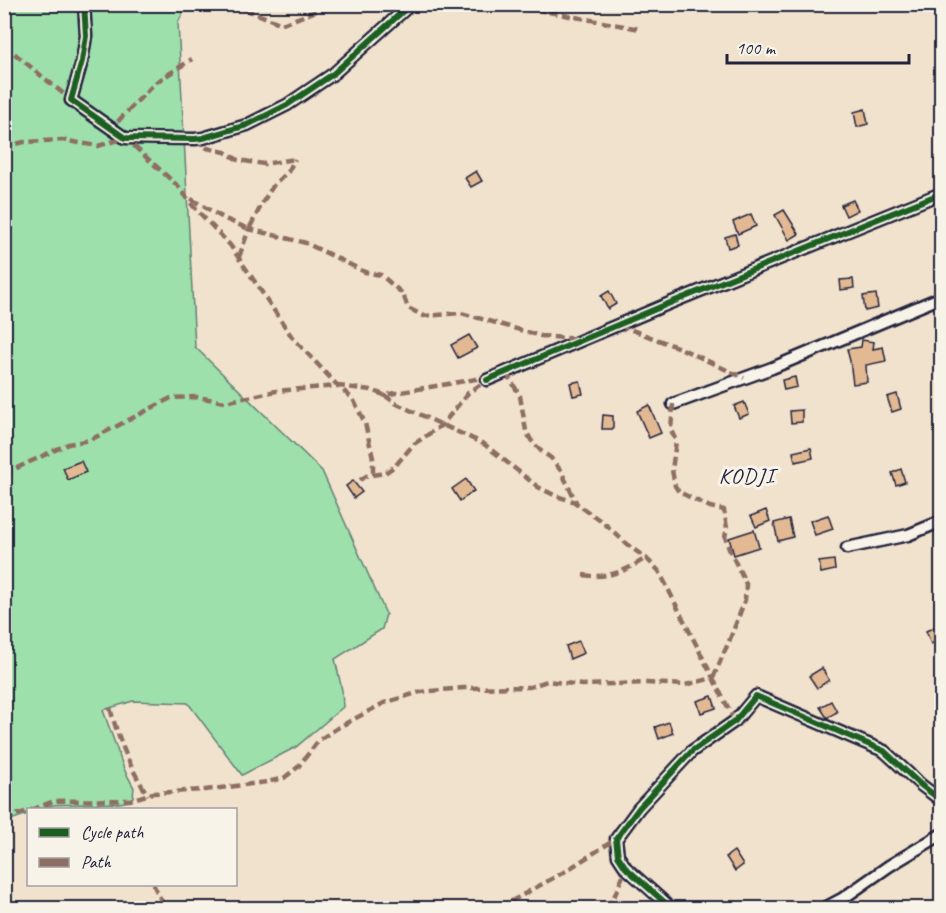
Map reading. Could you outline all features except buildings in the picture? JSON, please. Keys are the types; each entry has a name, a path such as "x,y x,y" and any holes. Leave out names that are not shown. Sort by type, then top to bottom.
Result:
{"street":[{"path":"84,4 86,36 82,61 71,100 125,138 195,139 247,125 287,105 333,74 411,4"},
{"path":"487,380 942,193"},
{"path":"673,404 772,368 942,297"},
{"path":"847,548 908,535 942,521"},
{"path":"671,909 626,868 618,856 616,839 639,808 692,752 735,721 756,696 884,751 942,801"},
{"path":"825,909 942,834"}],"green space":[{"path":"4,5 187,5 178,23 195,347 322,471 386,614 382,629 335,659 342,690 343,707 296,747 242,775 188,703 133,701 103,710 124,769 134,788 133,797 129,801 27,808 27,814 5,822"}],"marked path":[{"path":"232,4 282,24 335,4"},
{"path":"523,4 543,11 640,29"},
{"path":"4,45 71,100"},
{"path":"109,132 155,83 192,59"},
{"path":"4,147 24,142 62,140 98,146 125,138 179,187 193,206 230,245 292,337 353,399 365,423 373,458 373,475"},
{"path":"195,139 207,148 225,152 238,160 264,164 295,159"},
{"path":"191,199 225,219 249,229 275,183 288,172 295,159"},
{"path":"239,257 249,229 306,243 365,272 381,275 403,294 408,308 424,316 461,313 541,336 577,339"},
{"path":"619,325 682,349 744,378"},
{"path":"506,372 520,396 526,431 531,440 551,458 561,471 577,504"},
{"path":"4,474 68,444 90,440 171,398 197,397 225,402 276,391 338,386 371,390 384,395 482,378 487,380"},
{"path":"360,480 366,476 385,473 395,466 414,444 442,425 468,393 487,380"},
{"path":"384,395 397,404 484,444 538,487 573,501 646,558 659,571 713,678"},
{"path":"673,404 671,430 676,441 672,470 675,486 679,492 710,507 724,510 727,528 725,537 746,584 745,600 713,678"},
{"path":"583,575 609,575 631,567 646,558"},
{"path":"36,808 54,801 130,800 153,793 205,790 284,778 298,767 319,740 339,727 384,703 420,692 464,688 530,687 547,681 582,685 647,683 685,685 713,678 735,721"},
{"path":"110,708 125,753 148,795"},
{"path":"4,819 27,811"},
{"path":"499,908 564,872 616,839"},
{"path":"607,908 626,868"},
{"path":"154,886 165,908"}],"cycle path":[{"path":"84,4 86,36 82,61 71,100 125,138 195,139 247,125 287,105 333,74 411,4"},
{"path":"487,380 942,193"},
{"path":"671,908 626,868 618,856 616,839 639,808 692,751 735,721 756,696 884,751 942,801"}],"district":[{"name":"KODJI","path":"747,476"}]}
